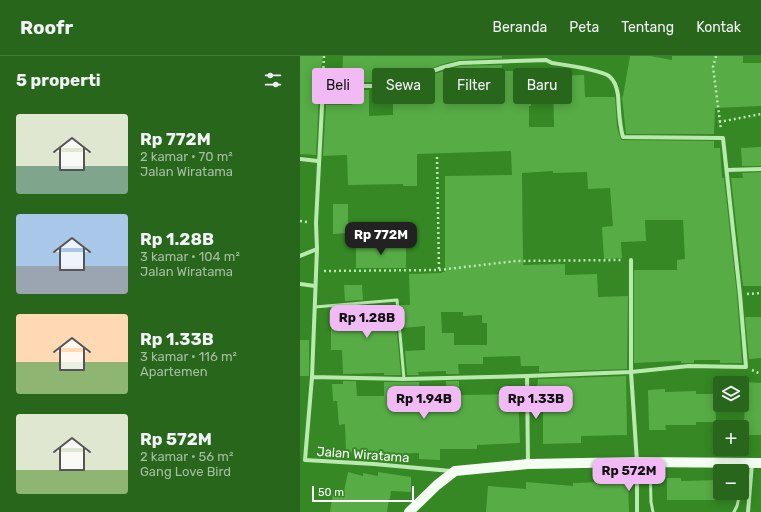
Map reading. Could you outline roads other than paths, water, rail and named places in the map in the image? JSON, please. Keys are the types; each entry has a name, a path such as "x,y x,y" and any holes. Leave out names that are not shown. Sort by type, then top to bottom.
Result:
{"main road":[{"path":"409,512 437,485 455,472 528,464 638,462 752,463"}],"street":[{"name":"Jalan Wiratama","path":"455,472 374,464 305,460 312,377 317,249 316,223 318,161 323,86 398,86 405,85 427,73 444,67 460,64 546,60 552,63 599,72 608,76 613,81 616,88 623,137 723,138 727,170"},
{"path":"300,159 318,161"},
{"path":"312,377 404,378 528,376 631,372 689,366 746,367 727,170 761,169"},
{"path":"300,256 317,249"},
{"path":"631,260 631,372 638,462 637,512"},
{"path":"300,284 315,286"},
{"path":"528,376 528,464"},
{"path":"300,460 305,460"},
{"path":"748,512 752,463"}],"lane":[{"path":"315,307 397,300 404,378"},
{"path":"650,462 651,502 653,512"},
{"path":"734,512 738,500"}]}
